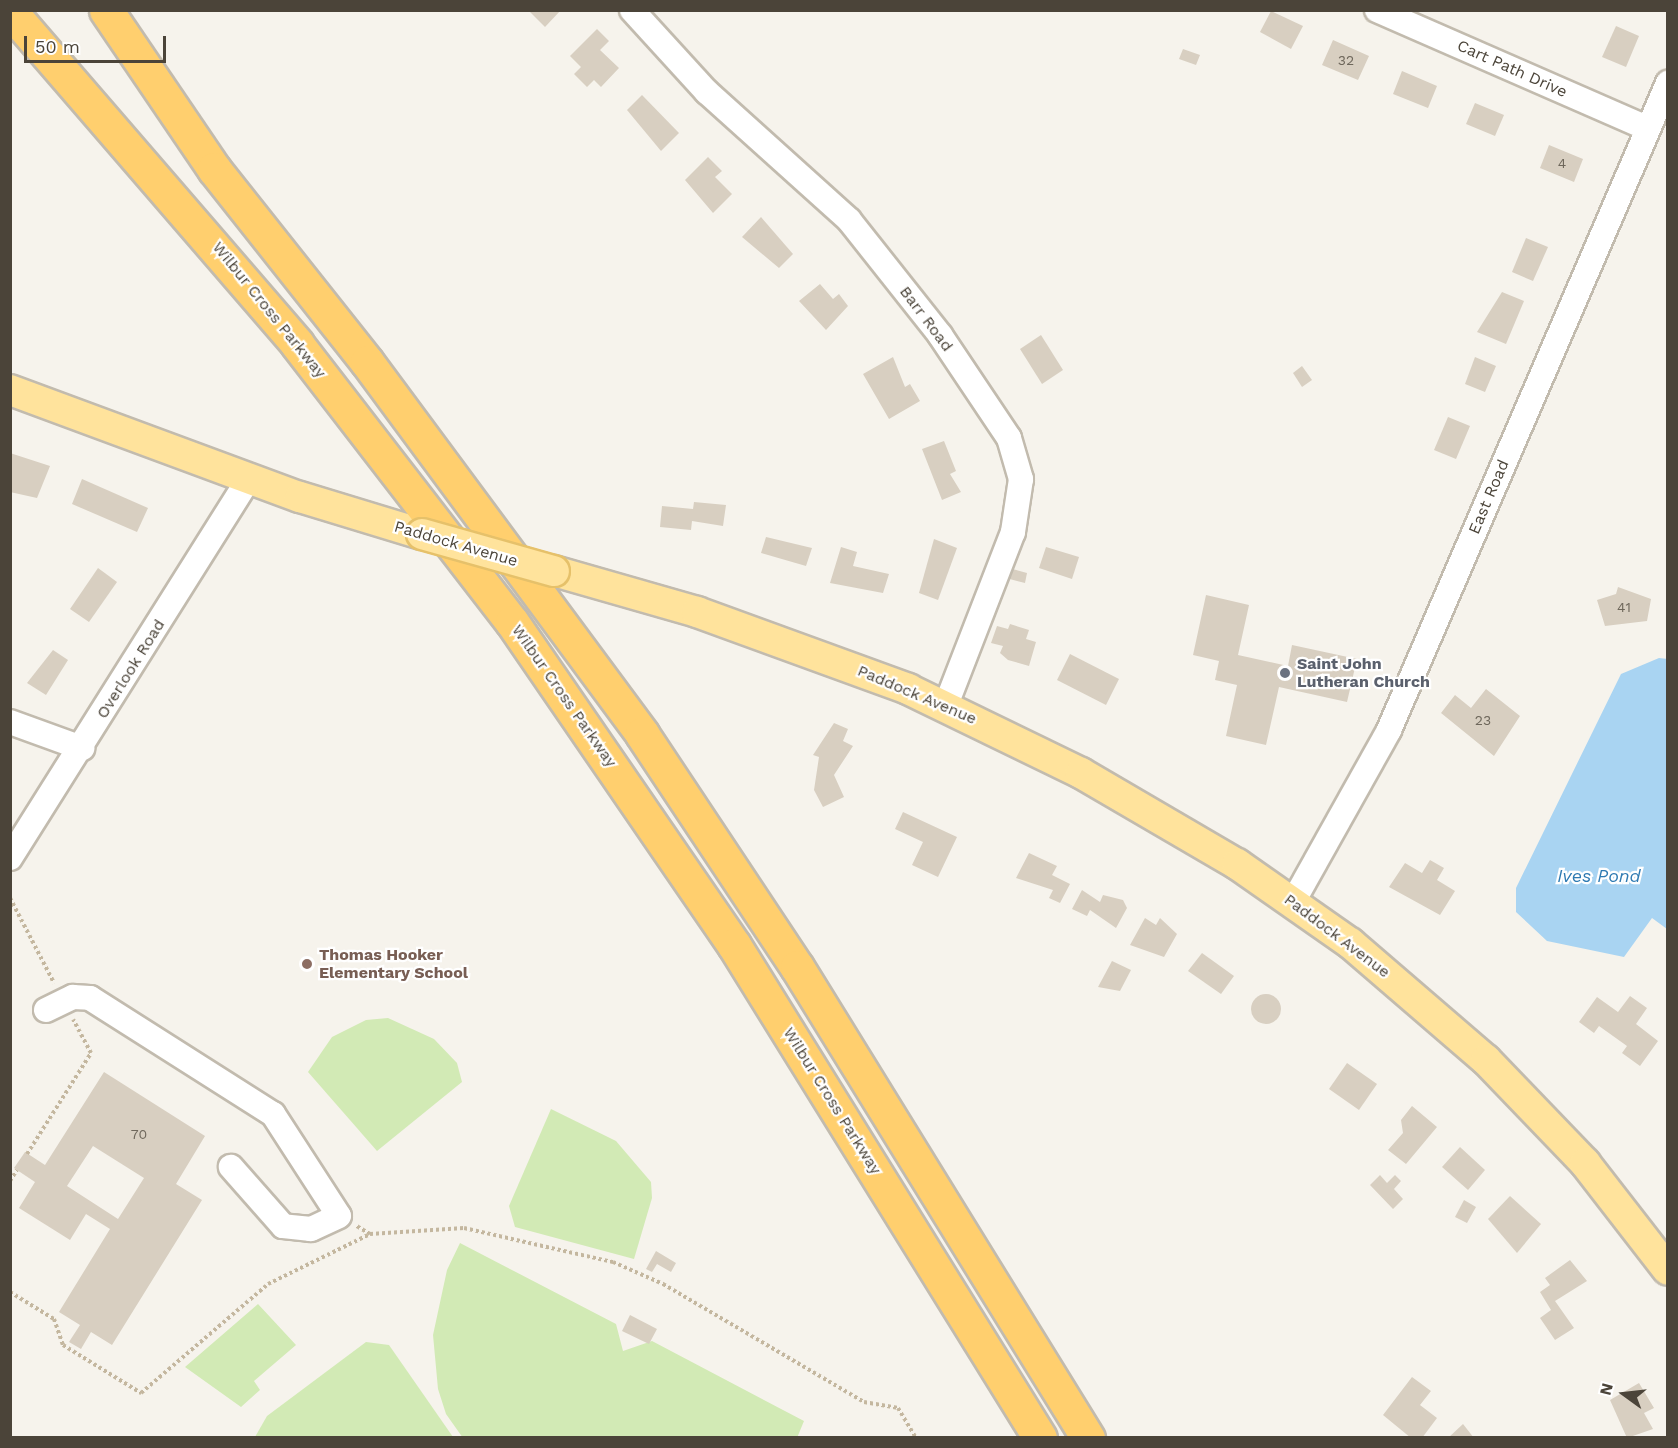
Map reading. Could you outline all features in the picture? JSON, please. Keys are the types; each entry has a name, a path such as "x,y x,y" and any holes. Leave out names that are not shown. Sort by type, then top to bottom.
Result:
{"highway":[{"path":"106,10 214,169 373,370 642,734 797,967 1088,1437"},
{"name":"Wilbur Cross Parkway","path":"10,11 297,344 512,622 734,945 1040,1437"}],"main road":[{"name":"Paddock Avenue","path":"10,390 249,479 422,534 748,629 946,705 1129,800 1293,902 1415,996 1517,1091 1598,1178 1668,1270"}],"street":[{"name":"Barr Road","path":"632,10 707,92 849,220 940,335 1009,438 1021,479 1013,532 946,705"},
{"name":"Cart Path Drive","path":"1377,10 1647,128"},
{"name":"East Road","path":"1293,902 1389,730 1668,83"},
{"name":"Overlook Road","path":"10,858 82,748 249,479"},
{"path":"10,722 82,748"},
{"path":"46,1010 73,997 90,998 273,1114 339,1216 311,1228 283,1226 231,1167"}],"path":[{"path":"10,1181 17,1170"},
{"path":"339,1216 370,1234"},
{"path":"10,1292 54,1319 63,1344 141,1393 268,1284 370,1234 464,1228 613,1262 663,1284 875,1407 898,1408 916,1437"}],"green space":[{"path":"388,1018 434,1039 457,1063 462,1082 377,1151 308,1072 332,1037 366,1020"},
{"path":"551,1109 616,1141 651,1182 652,1198 634,1259 515,1227 509,1206"},
{"path":"460,1243 616,1324 623,1351 652,1341 804,1421 797,1438 463,1438 446,1414 438,1389 433,1335 447,1270"},
{"path":"258,1304 296,1345 254,1381 260,1390 241,1407 185,1367"},
{"path":"366,1342 389,1345 453,1437 255,1437 267,1416"}],"water":[{"name":"Ives Pond","path":"1659,658 1668,659 1667,929 1652,918 1624,957 1547,941 1516,912 1516,888 1621,674"}],"building":[{"path":"528,10 561,10 545,27"},
{"path":"1271,11 1303,26 1291,49 1260,32"},
{"path":"1616,26 1639,36 1626,67 1602,57"},
{"path":"597,29 609,41 600,50 619,68 601,87 594,80 587,87 574,74 581,67 570,56"},
{"path":"1333,40 1369,56 1358,80 1322,65"},
{"path":"1183,49 1200,55 1196,65 1179,59"},
{"path":"1402,71 1437,86 1428,108 1393,94"},
{"path":"642,95 679,133 661,151 627,110"},
{"path":"1475,103 1504,115 1495,136 1466,124"},
{"path":"1549,145 1583,159 1574,182 1540,168"},
{"path":"708,157 722,171 715,177 732,194 713,213 685,180"},
{"path":"761,217 793,254 779,268 742,237"},
{"path":"1526,238 1548,247 1533,281 1512,272"},
{"path":"820,284 833,299 839,294 848,306 826,330 799,301"},
{"path":"1502,292 1524,301 1506,344 1477,332"},
{"path":"1041,335 1063,370 1042,384 1020,349"},
{"path":"893,357 905,387 910,384 920,401 889,419 863,374"},
{"path":"1475,357 1496,366 1485,392 1465,384"},
{"path":"1302,366 1312,380 1302,387 1293,373"},
{"path":"1448,417 1470,426 1456,459 1434,450"},
{"path":"944,441 956,471 950,474 961,492 942,500 922,449"},
{"path":"10,453 50,466 37,498 10,492"},
{"path":"82,479 148,508 137,532 72,504"},
{"path":"694,502 726,505 723,526 692,521 691,530 660,527 662,506 693,509"},
{"path":"766,537 812,548 806,566 761,553"},
{"path":"934,539 957,548 938,600 919,593"},
{"path":"841,547 857,552 853,566 889,574 883,593 830,583"},
{"path":"1046,547 1079,557 1072,579 1039,568"},
{"path":"98,568 117,582 89,622 70,609"},
{"path":"1009,568 1027,573 1025,583 1006,578"},
{"path":"1618,587 1651,599 1647,621 1605,626 1597,600 1616,594"},
{"name":"Saint John Lutheran Church","path":"1206,595 1249,605 1238,655 1288,666 1292,645 1357,659 1347,702 1279,687 1266,745 1226,736 1237,685 1215,680 1219,661 1193,655"},
{"path":"1010,624 1029,630 1026,639 1036,642 1029,666 1008,660 1000,653 1003,646 991,643 997,626 1008,629"},
{"path":"53,650 68,660 46,695 27,683"},
{"path":"1070,654 1119,679 1106,705 1057,680"},
{"path":"1486,689 1520,716 1494,756 1441,713 1455,695 1471,708"},
{"path":"834,723 848,729 843,741 853,746 834,775 844,797 823,807 814,790 819,757 813,755"},
{"path":"903,812 957,837 938,877 912,865 923,842 895,829"},
{"path":"1029,853 1057,866 1052,875 1070,884 1060,903 1049,898 1053,890 1016,878"},
{"path":"1430,860 1444,868 1437,880 1455,891 1440,915 1389,887 1405,863 1422,873"},
{"path":"1082,890 1100,902 1103,895 1123,900 1127,908 1116,928 1090,910 1087,916 1072,909"},
{"path":"1145,918 1156,925 1160,918 1177,934 1164,957 1130,945"},
{"path":"1202,953 1234,976 1221,994 1188,971"},
{"path":"1112,961 1131,970 1120,991 1098,987"},
{"path":"1266,994 1277,998 1281,1009 1277,1020 1266,1024 1255,1020 1251,1009 1255,998"},
{"path":"1630,996 1647,1008 1636,1024 1658,1041 1640,1066 1622,1053 1627,1046 1599,1026 1594,1033 1579,1022 1597,997 1618,1012"},
{"path":"1347,1063 1377,1084 1359,1110 1329,1089"},
{"path":"104,1072 205,1136 176,1184 202,1200 112,1345 91,1332 81,1349 69,1342 80,1325 59,1312 110,1229 86,1214 70,1240 19,1208 35,1182 14,1168 25,1152 45,1165","holes":["93,1146 144,1178 118,1219 67,1186"]},
{"path":"1412,1106 1437,1127 1406,1164 1388,1150 1403,1133 1401,1120"},
{"path":"1460,1147 1485,1170 1468,1190 1442,1167"},
{"path":"1380,1175 1387,1183 1395,1175 1401,1181 1394,1189 1403,1199 1393,1209 1370,1185"},
{"path":"1510,1196 1541,1224 1517,1253 1488,1219"},
{"path":"1464,1200 1476,1207 1467,1223 1455,1217"},
{"path":"656,1251 676,1263 671,1272 657,1264 652,1272 646,1269"},
{"path":"1570,1260 1587,1281 1555,1301 1574,1328 1555,1340 1540,1318 1551,1310 1540,1292 1550,1285 1545,1278"},
{"path":"630,1315 657,1329 649,1344 622,1331"},
{"path":"1412,1377 1431,1391 1420,1405 1437,1418 1422,1438 1411,1438 1383,1415"},
{"path":"1639,1383 1654,1408 1644,1413 1653,1429 1627,1438 1610,1400"},
{"path":"1463,1424 1474,1438 1448,1438"}],"place":[{"name":"Saint John Lutheran Church","path":"1285,673"},
{"name":"Thomas Hooker Elementary School","path":"307,964"}]}
